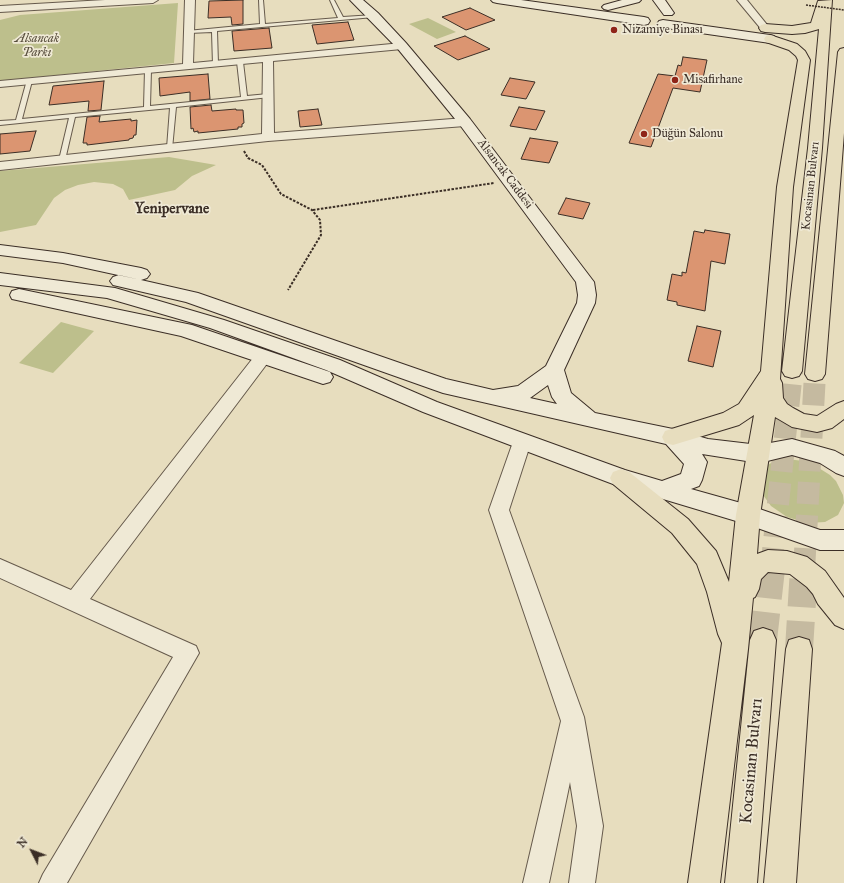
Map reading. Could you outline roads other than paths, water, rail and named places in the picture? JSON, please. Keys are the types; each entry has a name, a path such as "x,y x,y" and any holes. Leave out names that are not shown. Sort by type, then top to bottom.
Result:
{"highway":[{"path":"767,33 805,29 815,26 818,24 823,0"},
{"name":"Kocasinan Bulvarı","path":"781,370 815,148 826,0"},
{"path":"767,33 793,48 801,54 804,60 785,187 781,370 775,403 779,409 792,418 817,424 830,420 844,410"},
{"name":"Kocasinan Bulvarı","path":"815,374 844,52"},
{"path":"842,79 844,103"},
{"path":"785,187 820,80"},
{"path":"673,437 731,419 747,409 781,370"},
{"path":"704,883 735,649 748,515 759,454 781,370"},
{"path":"621,478 680,526 707,558 720,592 735,649"},
{"path":"735,649 749,574 760,563 768,561 787,562 798,565 808,571 816,578 823,587 827,596 844,617"},
{"name":"Kocasinan Bulvarı","path":"741,883 763,640"},
{"path":"780,883 799,649"}],"street":[{"path":"0,9 153,0"},
{"path":"188,67 190,0"},
{"name":"Alsancak Caddesi","path":"356,0 374,16 402,46 465,122 580,274 587,288 586,303 554,370 522,393 489,397"},
{"path":"497,0 642,8 667,17 767,33"},
{"path":"544,0 608,7 642,8"},
{"path":"659,0 667,17"},
{"path":"742,0 767,33"},
{"path":"0,84 268,60 402,46"},
{"path":"268,60 268,137"},
{"path":"0,166 268,137 465,122"},
{"path":"0,250 63,258 214,289 326,329 393,368"},
{"path":"0,265 102,278 191,297 443,386 590,420 673,437 708,447 759,454 792,447 827,457 844,467"},
{"path":"0,279 108,292 218,324 333,365 430,407 621,478 748,515 820,540 844,540"},
{"path":"0,293 32,297 185,330 338,382 430,407"},
{"path":"75,602 263,356"},
{"path":"554,370 562,397 590,420"},
{"path":"663,490 691,480 696,462 673,437"},
{"path":"522,442 499,510 572,716 590,826 582,883"},
{"path":"0,568 188,653 52,883"},
{"path":"536,883 572,716"}],"lane":[{"path":"261,0 263,25"},
{"path":"332,0 341,18"},
{"path":"189,32 374,16"},
{"path":"214,30 216,64"},
{"path":"240,62 244,98"},
{"path":"148,70 148,108"},
{"path":"19,121 29,81"},
{"path":"0,123 268,96"},
{"path":"170,148 173,105"},
{"path":"62,160 72,116"}],"tunnel":[{"path":"771,570 792,371"},
{"path":"804,570 815,374"},
{"path":"763,640 771,569"},
{"path":"799,649 804,569"}],"place":[{"name":"Nizamiye Binası","path":"614,30"},
{"name":"Misafirhane","path":"675,80"},
{"name":"Düğün Salonu","path":"644,134"}],"district":[{"name":"Yenipervane","path":"172,209"}],"park label":[{"name":"Alsancak Parkı","path":"37,46"}]}
